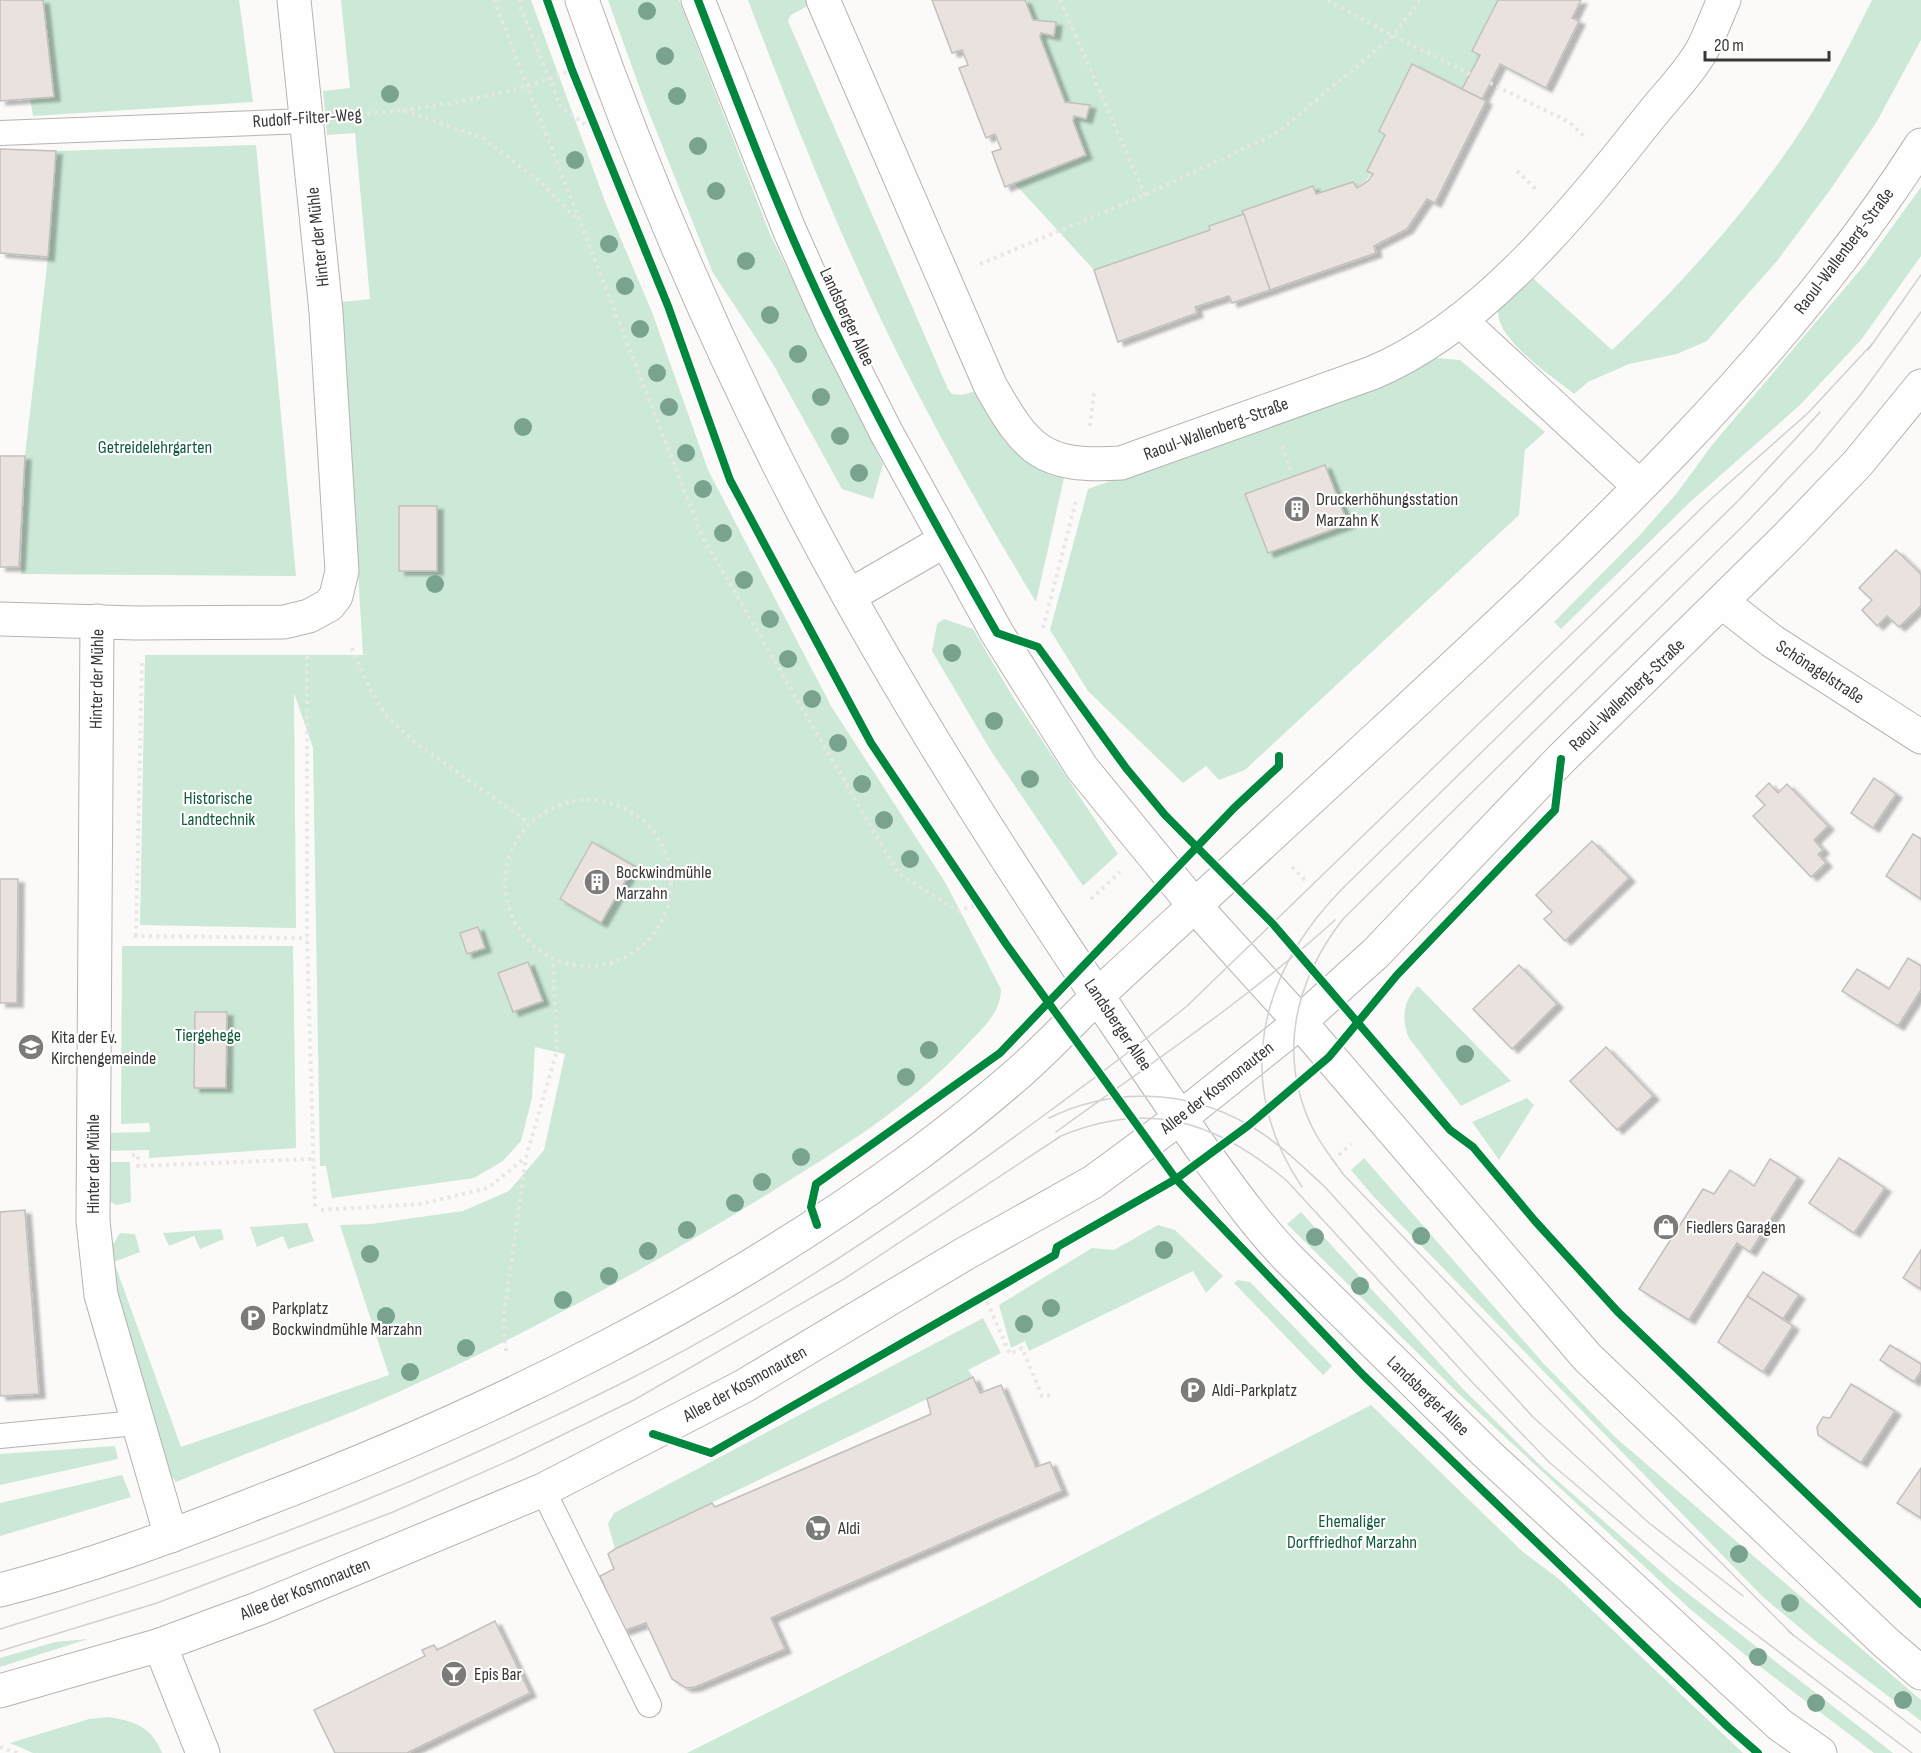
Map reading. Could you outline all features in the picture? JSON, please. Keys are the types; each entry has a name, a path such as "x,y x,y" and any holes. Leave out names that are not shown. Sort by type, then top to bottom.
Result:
{"main road":[{"name":"Hinter der Mühle","path":"171,1536 136,1423 101,1295 93,1221 97,621 284,622 319,612 336,596 342,571 326,312 294,0"},
{"name":"Landsberger Allee","path":"582,0 665,217 782,471 849,596 1001,852 1180,1118 1258,1227 1289,1259 1485,1452 1780,1725 1820,1753"},
{"name":"Landsberger Allee","path":"698,0 750,135 831,323 944,541 1024,677 1082,768 1194,905 1300,1022 1587,1357 1876,1633 1921,1673"},
{"path":"823,0 945,279"},
{"name":"Raoul-Wallenberg-Straße","path":"945,279 990,385 1011,422 1036,450 1067,464 1084,466 1121,463 1372,373 1405,359 1460,320 1532,254 1613,164 1701,51 1724,0"},
{"name":"Raoul-Wallenberg-Straße","path":"1194,905 1442,677 1685,440 1790,322 1861,233 1921,145"},
{"path":"1460,320 1640,486"},
{"name":"Raoul-Wallenberg-Straße","path":"1300,1022 1376,953 1561,759 1723,603 1857,463 1921,386"},
{"path":"849,596 944,541"},
{"name":"Schönagelstraße","path":"1723,603 1772,641 1921,737"},
{"path":"0,619 97,621"},
{"path":"0,1590 171,1536 335,1473 471,1414 581,1360 735,1275 816,1225 920,1153 1018,1074 1194,905"},
{"name":"Allee der Kosmonauten","path":"0,1691 160,1645 260,1608 543,1490 734,1392 833,1335 966,1253 1093,1182 1180,1118 1300,1022"},
{"path":"160,1645 203,1753"}],"lane":[{"name":"Rudolf-Filter-Weg","path":"0,133 305,121"},
{"path":"0,1436 136,1423"},
{"path":"543,1490 649,1705"}],"path":[{"path":"494,0 702,536 898,873 958,911 979,904 984,912"},
{"path":"520,0 519,4 561,108 589,127"},
{"path":"1060,0 1145,195"},
{"path":"1328,0 1393,36 1470,74"},
{"path":"945,279 1145,195 1277,133 1393,36 1420,0"},
{"path":"402,110 461,102 527,87 572,70"},
{"path":"1490,83 1569,122 1613,164"},
{"path":"1043,628 1084,466"},
{"path":"308,646 307,938 315,1210"},
{"path":"352,648 370,689 388,718 416,743 528,822"},
{"path":"136,936 142,657"},
{"path":"597,799 632,810 664,846 671,905 649,944 593,969 553,961 522,937 506,907 508,853 528,822 562,803 597,799"},
{"path":"1091,899 1125,867"},
{"path":"1292,867 1305,880"},
{"path":"128,936 307,938"},
{"path":"506,1351 503,1322 526,1157 557,1052 553,961"},
{"path":"1339,1155 1351,1144"},
{"path":"93,1156 138,1155 138,1166 312,1159"},
{"path":"321,1210 422,1204 488,1188 526,1157"},
{"path":"984,1295 1010,1354 1022,1348 1042,1396 1053,1395"},
{"path":"0,1747 18,1753"}],"green space":[{"path":"43,0 239,0 253,102 33,116 30,98"},
{"name":"Historische Landtechnik","path":"341,0 531,0 606,204 652,312 708,470 831,706 945,882 1001,989 1000,998 993,1015 982,1029 942,1070 896,1109 822,1160 681,1246 544,1321 403,1390 176,1482 168,1471 126,1335 109,1251 120,1233 135,1234 140,1252 114,1262 181,1447 389,1375 340,1225 371,1224 463,1211 509,1191 544,1150 565,1054 535,1047 532,1098 521,1141 503,1161 474,1178 332,1198 326,1166 320,1166 313,748 294,693 296,928 140,925 145,655 363,655 342,302 370,299 355,133 327,135 323,91 350,88","holes":["478,927 485,948 468,954 460,933"]},
{"path":"608,0 679,0 770,234 883,464 873,499 842,489 773,364 713,273 644,100"},
{"path":"748,0 809,0 811,4 791,15 788,21 948,389 952,394 962,395 979,390 1029,462 1048,474 1064,478 1036,602 953,459 877,311 810,157"},
{"path":"1025,0 1498,0 1472,50 1480,55 1462,89 1412,64 1379,131 1385,135 1375,165 1365,181 1347,189 1316,194 1312,186 1243,211 1244,214 1209,226 1210,230 1094,270 1015,184 1086,155 1073,121 1074,116 1086,118 1090,105 1065,102 1040,37 1041,33 1054,35 1056,22 1033,20"},
{"path":"1872,0 1921,0 1921,40 1876,123 1830,190 1777,261 1707,341 1677,354 1629,364 1588,382 1574,394 1523,353 1502,326 1498,313 1503,298 1523,276 1534,279 1612,350 1661,302 1729,226 1792,144 1825,91"},
{"name":"Getreidelehrgarten","path":"256,145 296,576 21,574 25,456 48,257 56,151"},
{"path":"1921,187 1921,256 1861,340 1800,405 1688,504 1561,629 1554,622 1638,537 1677,493 1712,445 1866,263"},
{"path":"1436,358 1460,360 1545,432 1525,450 1519,515 1245,770 1219,780 1206,766 1183,783 1088,691 1050,630 1088,489 1335,400"},
{"path":"944,619 973,629 1013,697 1118,854 1083,886 991,751 932,651 937,624"},
{"name":"Tiergehege","path":"122,946 293,946 296,1148 149,1158 149,1150 103,1151 102,1133 150,1132 149,1123 121,1124"},
{"path":"1418,986 1511,1081 1461,1106 1406,1031 1404,1017 1406,1004"},
{"path":"1527,1098 1534,1105 1499,1160 1472,1122"},
{"path":"1364,1158 1544,1364 1615,1437 1921,1700 1921,1721 1818,1643 1763,1597 1374,1197 1351,1170"},
{"path":"103,1162 130,1162 131,1202 116,1205 101,1196"},
{"path":"1301,1212 1462,1388 1543,1468 1672,1581 1893,1753 1874,1753 1750,1659 1689,1608 1459,1394 1287,1224"},
{"path":"307,1223 314,1241 288,1249 283,1236 257,1247 250,1227"},
{"path":"1158,1225 1175,1230 1223,1276 1206,1293 1193,1271 1029,1351 1025,1341 1011,1348 999,1305 1092,1248 1114,1250"},
{"path":"221,1229 224,1239 200,1249 194,1236 169,1246 163,1233"},
{"path":"1238,1280 1250,1282 1332,1366 1323,1375 1234,1283"},
{"path":"983,1318 1001,1353 968,1370 973,1377 615,1549 608,1524 614,1513"},
{"name":"Ehemaliger Dorffriedhof Marzahn","path":"1371,1405 1523,1552 1559,1579 1743,1753 687,1753 1016,1589"},
{"path":"115,1446 118,1459 0,1485 0,1454"},
{"path":"122,1475 131,1497 0,1536 0,1503"},
{"path":"88,1639 0,1667 0,1658 55,1642"},
{"path":"108,1717 141,1726 153,1737 162,1753 33,1753 10,1743 89,1719"}],"building":[{"path":"0,0 43,0 54,97 0,101"},
{"path":"932,0 1025,0 1033,20 1056,22 1054,36 1041,33 1040,37 1065,102 1090,105 1086,119 1074,116 1073,121 1086,155 1005,187 992,152 1001,149 995,134 986,138 959,68 968,65 962,50 952,53"},
{"path":"1498,0 1581,0 1572,18 1579,21 1546,88 1500,64 1482,99 1462,89 1480,55 1472,51"},
{"path":"1412,64 1486,101 1435,203 1427,199 1407,229 1374,246 1376,253 1270,290 1242,211 1313,186 1316,194 1353,182 1357,188 1368,181 1373,174 1367,171 1385,135 1379,131"},
{"path":"0,149 56,151 48,257 0,253"},
{"path":"1244,214 1270,290 1232,303 1229,296 1195,307 1197,313 1118,342 1094,270 1210,230 1209,226"},
{"path":"0,456 25,456 19,567 0,567"},
{"name":"Druckerhöhungsstation Marzahn K","path":"1325,465 1348,524 1268,553 1245,494"},
{"path":"399,506 437,506 437,571 399,571"},
{"path":"1896,550 1921,574 1921,606 1899,627 1887,616 1877,626 1862,610 1872,600 1859,588"},
{"path":"1874,778 1896,794 1873,828 1851,813"},
{"path":"1769,783 1778,793 1787,784 1828,826 1814,840 1823,850 1818,854 1826,863 1811,877 1753,816 1765,805 1756,796"},
{"path":"1913,834 1921,839 1921,899 1886,876"},
{"path":"1592,841 1629,878 1565,941 1544,919 1552,912 1536,895"},
{"name":"Bockwindmühle Marzahn","path":"592,842 634,866 601,923 560,899"},
{"path":"0,879 18,879 17,1003 0,1003"},
{"path":"478,927 485,948 467,954 460,933"},
{"path":"1908,958 1921,966 1921,990 1898,1026 1842,991 1857,969 1889,989"},
{"path":"528,962 543,1001 513,1012 498,973"},
{"path":"1519,965 1557,1004 1512,1049 1473,1009"},
{"path":"195,1012 227,1012 226,1088 194,1088"},
{"path":"1606,1047 1653,1096 1617,1130 1570,1081"},
{"path":"1839,1158 1885,1188 1854,1233 1809,1203"},
{"path":"1770,1159 1798,1177 1750,1252 1737,1243 1689,1320 1639,1289 1703,1189 1714,1194 1730,1170 1754,1186"},
{"path":"25,1210 39,1394 0,1396 0,1212"},
{"path":"1921,1250 1921,1289 1903,1278"},
{"path":"1763,1272 1799,1295 1783,1319 1747,1296"},
{"path":"1747,1296 1793,1326 1763,1372 1718,1342"},
{"path":"1890,1345 1921,1364 1921,1371 1914,1382 1880,1360"},
{"name":"Aldi","path":"973,1377 980,1393 1001,1385 1036,1467 1050,1462 1062,1491 771,1618 785,1649 695,1687 686,1688 672,1679 646,1623 623,1631 600,1576 614,1569 608,1554 712,1503 715,1507 931,1414 927,1399"},
{"path":"1851,1384 1895,1411 1861,1463 1818,1435 1817,1427 1823,1417 1830,1418"},
{"path":"1921,1468 1921,1518 1897,1503"},
{"name":"Epis Bar","path":"495,1621 530,1693 407,1753 335,1753 314,1710 425,1656 422,1650 434,1645 437,1650"}],"tram line":[{"path":"1868,350 1921,275"},
{"path":"1793,1635 1577,1418 1343,1174 1315,1133 1301,1100 1295,1072 1296,1019 1313,967 1343,919 1747,522 1815,450 1862,393 1921,312"},
{"path":"0,1629 160,1578 239,1549 395,1488 549,1419 624,1382 734,1322 894,1222 1047,1113 1187,1006 1711,499 1808,413 1872,344"},
{"path":"1302,1187 1280,1148 1267,1109 1262,1069 1265,1031 1274,993 1291,957 1314,922 1342,889 1739,500 1820,412"},
{"path":"1056,1132 1234,1004 1335,920"},
{"path":"1049,1118 1098,1101 1148,1096 1199,1104 1223,1112 1268,1138 1325,1187 1533,1417 1649,1523 1743,1596"},
{"path":"0,1651 157,1603 393,1512 515,1458 634,1400 844,1279 1061,1136 1093,1125 1124,1119 1153,1118 1181,1122 1208,1131 1235,1144 1287,1181 1550,1463 1725,1611 1912,1753"},
{"path":"1788,1631 1921,1733"}],"cycle path":[{"path":"547,0 572,70 668,306 730,480 871,743 1006,944 1176,1179 1364,1376 1728,1727 1758,1753"},
{"path":"698,0 745,123 813,284 871,403 997,633 1038,647 1126,768 1165,815 1273,924 1450,1130 1473,1147 1535,1221 1618,1312 1921,1604"},
{"path":"817,1225 811,1207 816,1184 1000,1053 1234,808 1279,766 1279,756"},
{"path":"653,1434 711,1453 1055,1255 1057,1247 1176,1179 1249,1125 1329,1057 1397,975 1555,810 1561,759"}],"place":[{"name":"Druckerhöhungsstation Marzahn K","path":"1297,509"},
{"name":"Bockwindmühle Marzahn","path":"597,882"},
{"name":"Kita der Ev. Kirchengemeinde","path":"31,1047"},
{"name":"Fiedlers Garagen","path":"1666,1227"},
{"name":"Parkplatz Bockwindmühle Marzahn","path":"253,1318"},
{"name":"Aldi-Parkplatz","path":"1193,1390"},
{"name":"Aldi","path":"818,1528"},
{"name":"Epis Bar","path":"454,1674"}]}
